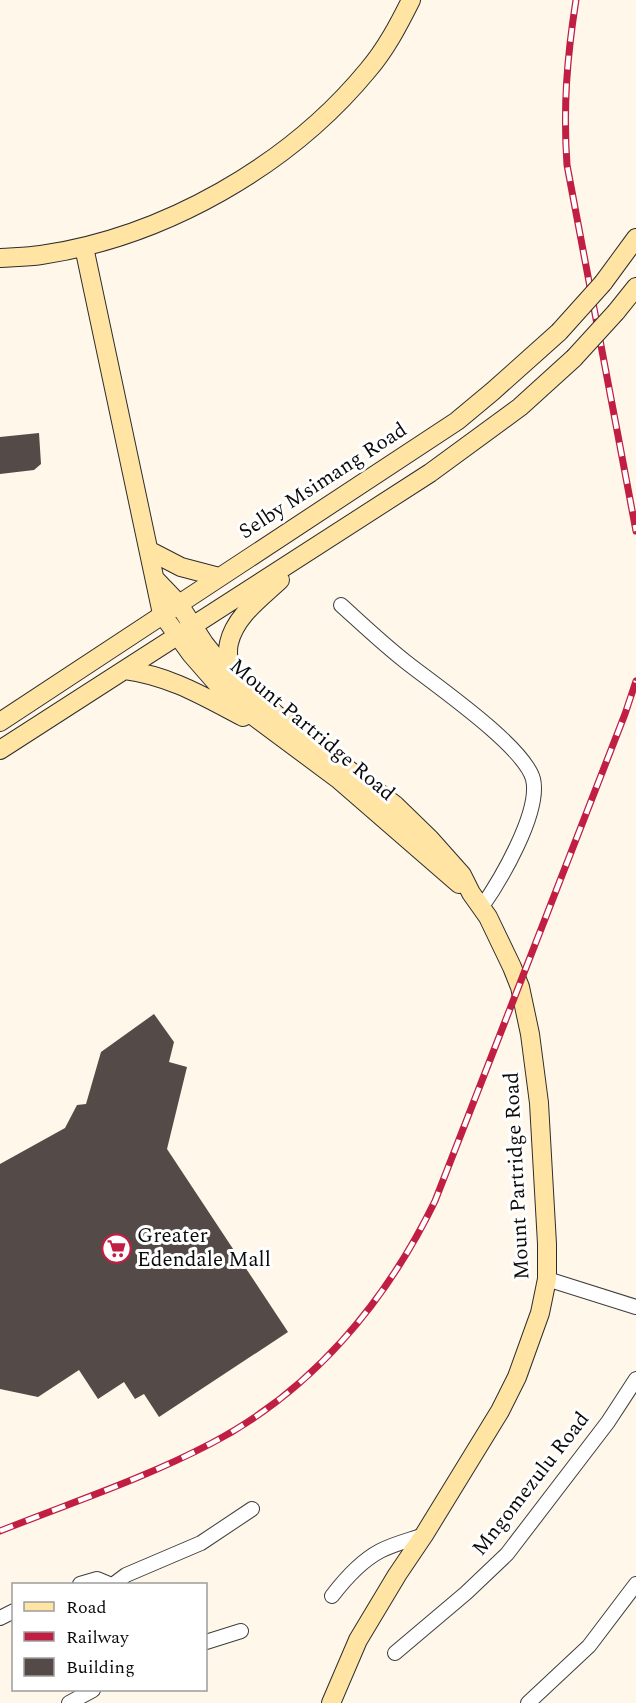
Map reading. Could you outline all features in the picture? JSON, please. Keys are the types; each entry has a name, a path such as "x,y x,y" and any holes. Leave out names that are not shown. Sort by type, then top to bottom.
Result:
{"street":[{"path":"0,258 39,256 84,247 126,234 217,195 267,164 307,134 342,100 370,68 395,31 411,0"},
{"name":"Selby Msimang Road","path":"0,722 457,420 559,332 603,284 636,238"},
{"name":"Mount Partridge Road","path":"84,247 162,614 219,686 248,712 338,779 476,901"},
{"path":"0,750 307,554 487,433 520,407 574,358 636,287"},
{"path":"150,551 181,567 219,577"},
{"path":"231,677 229,643 238,623 248,610 307,554"},
{"name":"Mount Partridge Road","path":"156,580 178,603 204,643 231,677 251,695 395,805 462,875 512,967 520,987 530,1034 539,1103 547,1244 546,1279 540,1313 518,1377 500,1412 358,1640 331,1703"},
{"path":"341,605 405,662 448,694 518,753 533,779 531,807 524,829 501,880 476,901"},
{"path":"124,670 148,673 188,688 279,736"},
{"path":"546,1279 636,1307"},
{"name":"Mngomezulu Road","path":"395,1653 466,1593 507,1554 608,1422 636,1379"},
{"path":"115,1583 126,1575 201,1543 252,1509"},
{"path":"332,1596 344,1581 371,1557 382,1550 424,1535"},
{"path":"84,1583 97,1579 107,1583"},
{"path":"531,1702 589,1646 636,1584"},
{"path":"207,1642 242,1631"},
{"path":"69,1703 90,1691"}],"building":[{"path":"39,433 41,464 34,470 0,474 0,437"},
{"name":"Greater Edendale Mall","path":"154,1014 174,1042 169,1062 187,1067 167,1149 288,1332 159,1417 144,1394 135,1399 124,1382 98,1399 79,1370 38,1397 0,1389 0,1164 65,1128 77,1105 86,1104 101,1052"}],"railway":[{"path":"576,0 567,82 565,123 567,165 636,531"},
{"path":"0,1531 185,1457 247,1422 281,1398 313,1370 369,1308 394,1274 435,1201 636,681"}],"place":[{"name":"Greater Edendale Mall","path":"116,1248"}]}
